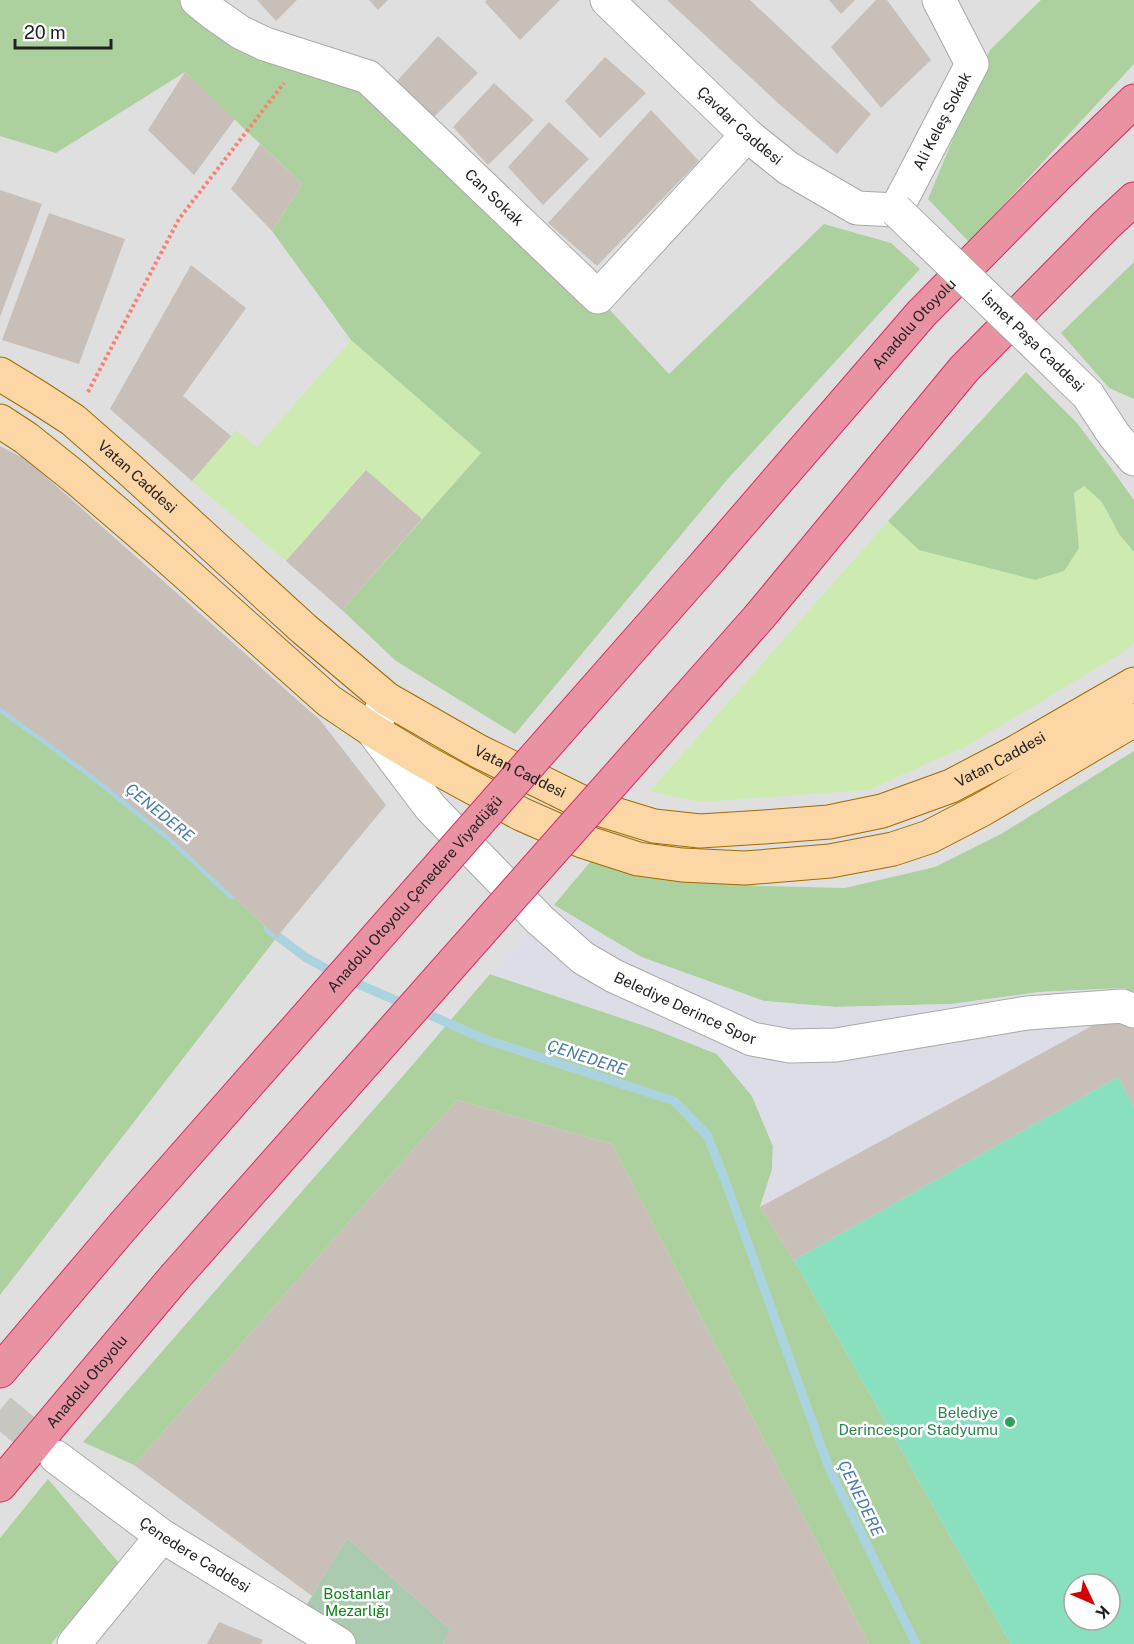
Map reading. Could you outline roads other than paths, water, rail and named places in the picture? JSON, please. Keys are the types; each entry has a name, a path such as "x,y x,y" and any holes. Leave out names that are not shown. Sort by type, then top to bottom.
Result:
{"highway":[{"name":"Anadolu Otoyolu","path":"708,561 921,314 1134,101"},
{"name":"Anadolu Otoyolu","path":"0,1485 174,1278 760,616 964,369 1134,199"},
{"name":"Anadolu Otoyolu Çenedere Viyadüğü","path":"0,1371 123,1226 708,561"}],"main road":[{"name":"Vatan Caddesi","path":"0,375 73,420 304,629 387,699 478,751 592,807 654,826 700,831 829,822 882,811 951,786 1016,752 1134,684"},
{"path":"0,422 26,438 84,485 329,701 422,760 521,814 582,841 639,858 682,865 745,868 830,861 893,849 929,837 983,809 1134,720"}],"street":[{"name":"Can Sokak","path":"197,0 240,32 265,44 368,77 598,297 747,135"},
{"name":"Çavdar Caddesi","path":"607,0 747,135 788,168 857,208 896,210"},
{"name":"Ali Keleş Sokak","path":"896,210 972,64 939,0"},
{"name":"İsmet Paşa Caddesi","path":"896,210 1088,395 1114,435 1134,459"},
{"path":"1088,395 1113,416 1134,421"},
{"path":"372,730 387,699"},
{"name":"Belediye Derince Spor","path":"372,730 431,808 540,920 584,958 614,976 752,1039 790,1047 836,1046 1027,1013 1122,1005 1134,1011"},
{"name":"Çenedere Caddesi","path":"56,1457 162,1536 339,1644"},
{"path":"74,1644 162,1536"}],"waterway":[{"name":"ÇENEDERE","path":"0,707 93,775 170,837 232,895"},
{"name":"ÇENEDERE","path":"268,929 305,957 336,974"},
{"name":"ÇENEDERE","path":"349,980 487,1040 674,1101 707,1135 829,1468 916,1644"}],"tunnel":[{"path":"0,1410 56,1457"}],"place":[{"name":"Belediye Derincespor Stadyumu","path":"1010,1422"}],"park label":[{"name":"Bostanlar Mezarlığı","path":"357,1602"}]}
